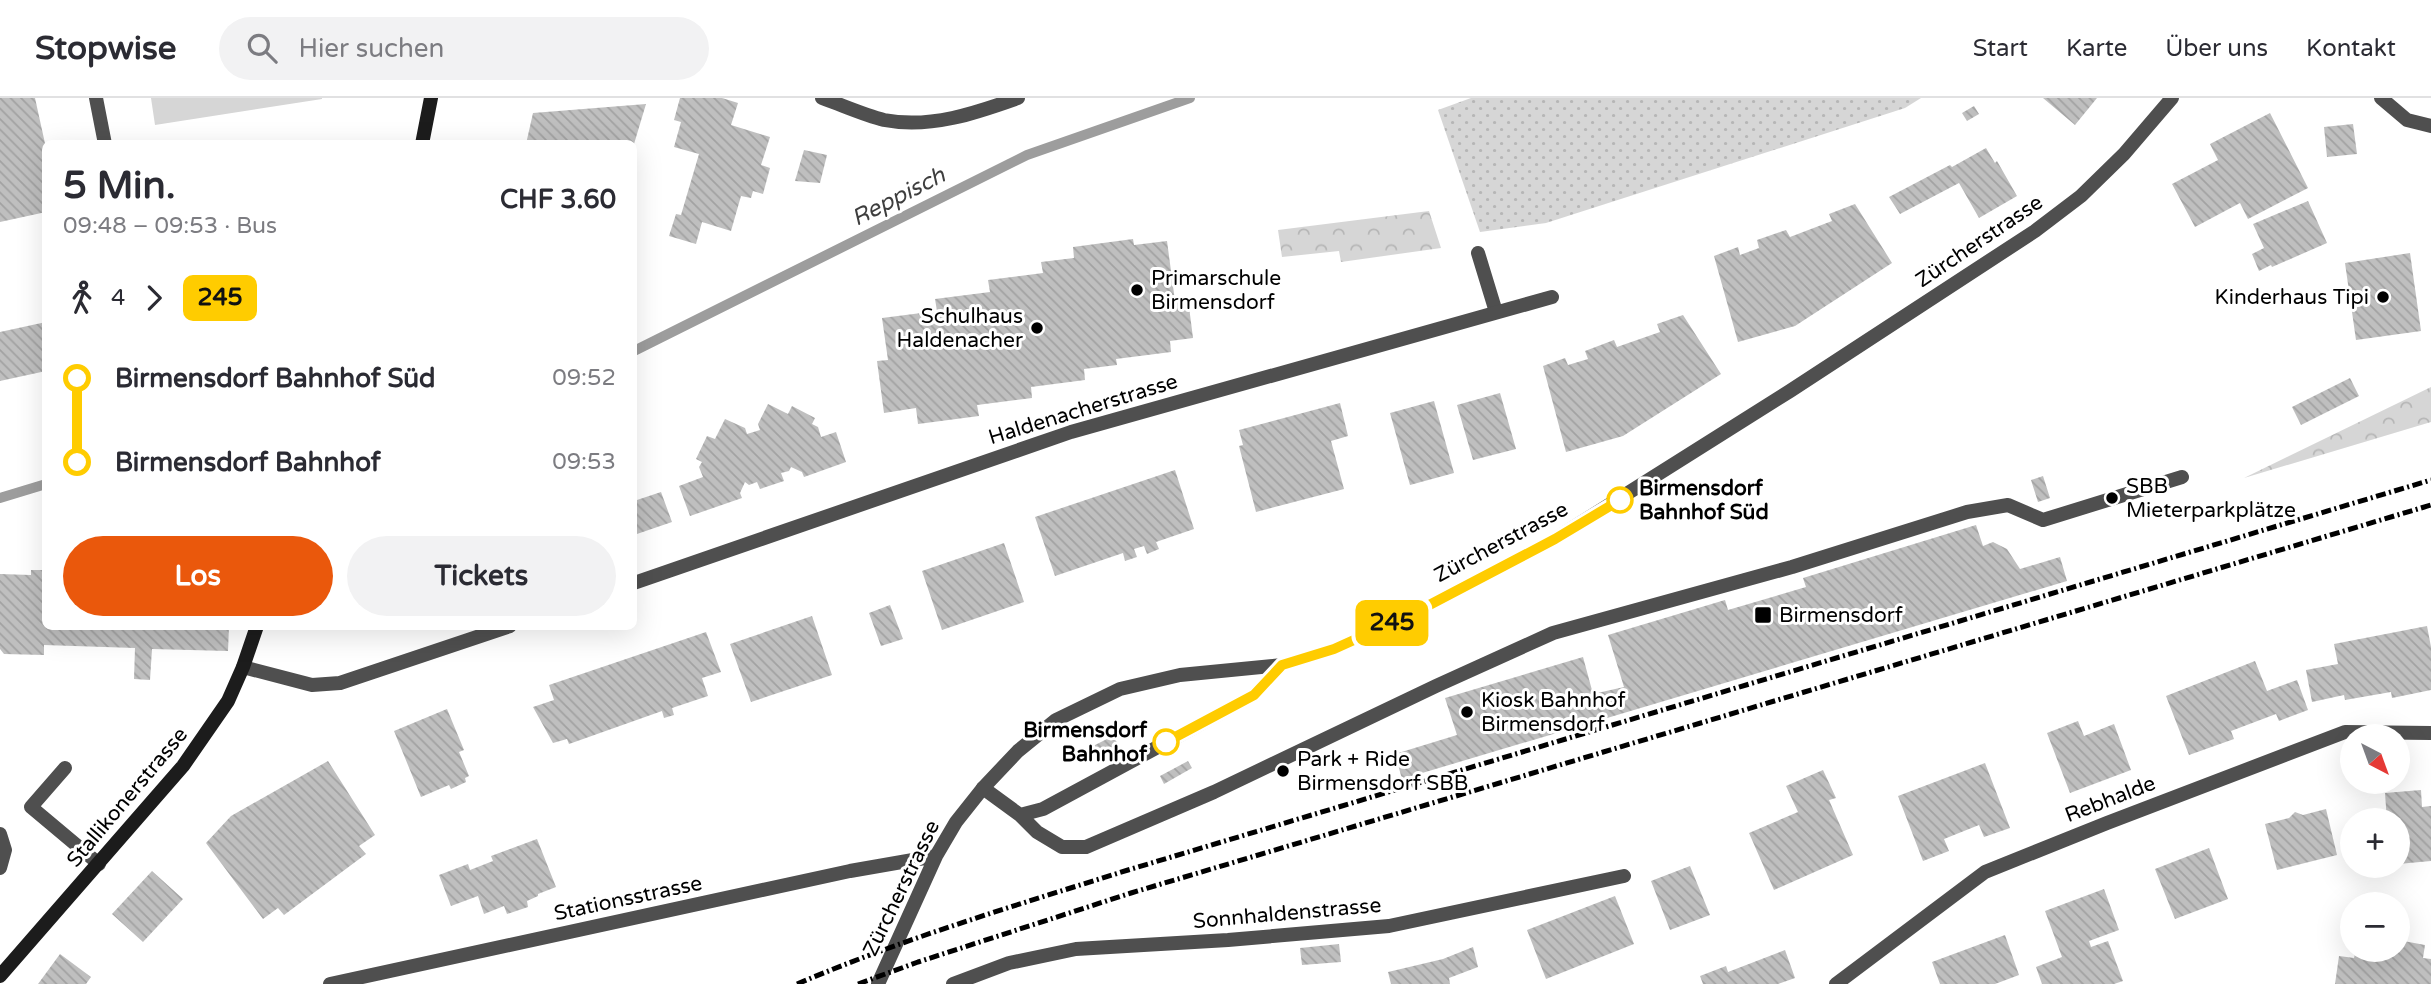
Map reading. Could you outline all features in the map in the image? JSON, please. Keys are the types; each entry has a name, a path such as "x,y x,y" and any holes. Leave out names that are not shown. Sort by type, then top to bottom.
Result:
{"street":[{"path":"96,98 104,140"},
{"path":"423,140 430,98"},
{"path":"825,99 885,120 925,123 971,115 1018,98"},
{"name":"Zürcherstrasse","path":"878,984 936,856 956,822 1018,751 1056,720 1120,689 1180,675 1282,665 1334,649 1416,612 1555,539 1734,427 2035,231 2081,196 2124,154 2172,98"},
{"path":"2381,98 2407,120 2431,126"},
{"path":"1478,253 1496,312"},
{"name":"Haldenacherstrasse","path":"637,582 1071,432 1552,297"},
{"path":"983,788 1020,815 1037,832 1062,846 1086,846 1214,792 1553,633 1792,567 1967,512 2008,505 2043,520 2182,477"},
{"name":"Stallikonerstrasse","path":"0,976 183,766 228,701 256,630"},
{"path":"243,667 312,685 340,682 498,630"},
{"path":"1020,815 1043,809 1254,695 1282,665"},
{"name":"Rebhalde","path":"1836,984 1985,872 2345,732 2431,733"},
{"path":"65,768 31,807 99,864"},
{"path":"0,834 5,850 0,868"},
{"name":"Stationsstrasse","path":"330,984 850,871 936,856"},
{"name":"Sonnhaldenstrasse","path":"953,984 1009,963 1076,949 1228,940 1389,926 1624,876"}],"green space":[{"path":"151,98 322,98 322,99 155,125"},
{"path":"1471,98 1921,98 1905,108 1546,223 1480,232 1438,110"},
{"path":"1429,211 1441,248 1341,262 1339,251 1282,257 1278,230"},
{"path":"2431,387 2431,422 2244,478"}],"building":[{"path":"0,98 35,98 44,140 42,140 42,213 0,222"},
{"path":"680,98 722,98 738,103 731,125 770,137 761,165 770,168 763,194 753,191 751,198 741,196 731,231 702,222 696,244 669,236 676,214 681,215 699,154 674,147 681,122 674,120"},
{"path":"2043,98 2097,98 2075,125"},
{"path":"646,104 635,140 527,140 533,113"},
{"path":"1974,106 1979,114 1967,121 1962,113"},
{"path":"2270,113 2308,188 2248,219 2240,203 2195,227 2172,184 2218,160 2210,144"},
{"path":"2353,124 2357,154 2327,157 2324,127"},
{"path":"1986,148 1995,163 1997,161 2017,196 1979,218 1959,183 1900,214 1889,197 1950,165 1952,167"},
{"path":"804,150 827,155 820,183 795,181"},
{"path":"2308,201 2327,243 2259,271 2252,254 2264,248 2253,224"},
{"path":"1855,204 1892,263 1795,326 1738,342 1714,256 1738,247 1740,255 1759,248 1757,240 1786,230 1790,237 1832,221 1829,214"},
{"name":"Schulhaus Haldenacher","path":"1133,239 1134,245 1167,241 1175,301 1188,299 1193,338 1170,341 1171,352 1116,359 1117,365 1084,369 1085,380 1031,387 1032,398 977,405 979,416 918,424 916,408 884,413 877,361 888,360 882,318 937,311 935,299 990,292 988,280 1043,273 1041,262 1074,258 1073,247"},
{"name":"Kinderhaus Tipi","path":"2410,253 2421,331 2356,340 2345,263"},
{"path":"1683,315 1721,374 1623,436 1566,452 1543,366 1565,358 1568,365 1588,359 1585,351 1614,340 1617,347 1660,332 1657,324"},
{"path":"42,323 42,372 0,381 0,332"},
{"path":"2350,378 2359,396 2301,425 2292,407"},
{"path":"1500,393 1516,449 1473,460 1457,405"},
{"path":"1434,401 1454,473 1410,485 1390,413"},
{"path":"1340,403 1348,436 1331,441 1344,489 1256,512 1239,446 1243,445 1239,430"},
{"path":"768,404 788,414 792,406 815,418 812,424 818,427 821,437 836,432 846,462 804,477 802,472 791,467 789,471 781,473 784,481 760,489 757,482 749,485 745,482 740,493 742,498 690,516 679,486 703,477 699,467 702,462 696,459 707,436 715,439 725,419 745,428 747,434 760,430 758,424"},
{"path":"1175,470 1194,529 1156,542 1159,549 1147,554 1144,546 1134,549 1137,557 1125,561 1123,553 1055,576 1035,517"},
{"path":"2043,476 2050,498 2038,502 2031,480"},
{"path":"661,492 672,522 637,534 637,500"},
{"path":"1976,525 1983,546 1993,542 2007,549 2020,569 2060,557 2067,581 1402,779 1395,754 1457,735 1445,698 1583,657 1593,694 1624,687 1608,635 1725,600 1728,610 1806,587 1803,578"},
{"path":"1004,543 1024,602 942,630 922,571"},
{"path":"31,570 42,570 42,630 229,630 228,651 152,649 150,680 134,679 135,648 44,645 44,655 4,654 0,649 0,574 31,575"},
{"path":"890,605 903,639 881,646 869,613"},
{"path":"812,616 832,675 751,702 730,644"},
{"path":"2427,626 2431,647 2431,690 2392,698 2391,692 2345,700 2344,695 2312,702 2306,670 2338,664 2334,644"},
{"path":"706,632 721,672 702,678 708,696 672,708 674,715 664,718 662,711 569,744 567,739 553,743 533,707 554,700 549,685"},
{"path":"2255,661 2267,691 2297,680 2308,710 2279,721 2276,714 2231,731 2234,739 2189,755 2166,696"},
{"path":"447,709 464,750 459,752 469,776 465,778 466,782 451,789 449,785 421,797 394,731"},
{"path":"2078,721 2084,736 2114,724 2131,770 2070,793 2047,733"},
{"path":"1113,736 1118,744 1098,755 1093,746"},
{"path":"328,761 375,835 359,846 366,854 284,915 278,908 263,919 206,843 231,816"},
{"path":"1188,761 1192,768 1164,784 1160,776"},
{"path":"1985,763 2010,828 1984,837 1979,825 1944,839 1949,851 1923,861 1898,796"},
{"path":"1823,770 1836,798 1829,800 1853,855 1774,890 1749,833 1798,812 1786,786"},
{"path":"2421,790 2422,807 2431,806 2431,861 2410,863 2410,808 2386,808 2385,794 2410,794 2410,791"},
{"path":"2326,809 2337,855 2277,870 2265,824 2289,818 2295,812 2303,815"},
{"path":"537,839 556,887 527,901 528,907 507,914 504,906 484,914 478,896 451,906 439,875 468,864 470,870 493,861 491,856"},
{"path":"2209,848 2228,899 2175,919 2155,869"},
{"path":"1690,866 1710,915 1670,930 1651,881"},
{"path":"152,871 183,899 143,942 112,914"},
{"path":"2104,889 2119,930 2089,941 2091,947 2108,941 2123,981 2114,984 2042,984 2036,967 2062,957 2045,911"},
{"path":"1615,896 1634,944 1546,979 1527,930"},
{"path":"2005,935 2019,975 1995,984 1940,984 1932,962"},
{"path":"2410,942 2425,945 2423,958 2431,959 2431,984 2335,984 2339,956 2340,962 2410,962"},
{"path":"1339,944 1341,962 1302,965 1300,948"},
{"path":"1473,947 1478,967 1449,978 1450,984 1391,984 1388,972 1443,959"},
{"path":"1785,950 1795,978 1778,984 1703,984 1700,976 1726,966 1728,972"},
{"path":"60,954 91,977 86,984 38,984"}],"waterway":[{"name":"Reppisch","path":"637,350 1027,155 1190,98"},
{"name":"Reppisch","path":"0,498 42,485"}],"railway":[{"path":"797,984 920,937 1128,870 2431,480"},
{"path":"858,984 1131,893 2431,505"}],"bus line":[{"name":"245","path":"1166,742 1254,695 1282,665 1334,649 1416,612 1555,539 1620,500"}],"place":[{"name":"Primarschule Birmensdorf","path":"1137,290"},
{"name":"Kinderhaus Tipi","path":"2383,297"},
{"name":"Schulhaus Haldenacher","path":"1037,328"},
{"name":"SBB Mieterparkplätze","path":"2112,498"},
{"name":"Birmensdorf Bahnhof Süd","path":"1620,500"},
{"name":"Birmensdorf","path":"1763,615"},
{"name":"Kiosk Bahnhof Birmensdorf","path":"1467,712"},
{"name":"Birmensdorf Bahnhof","path":"1166,742"},
{"name":"Park + Ride Birmensdorf SBB","path":"1283,771"}]}
